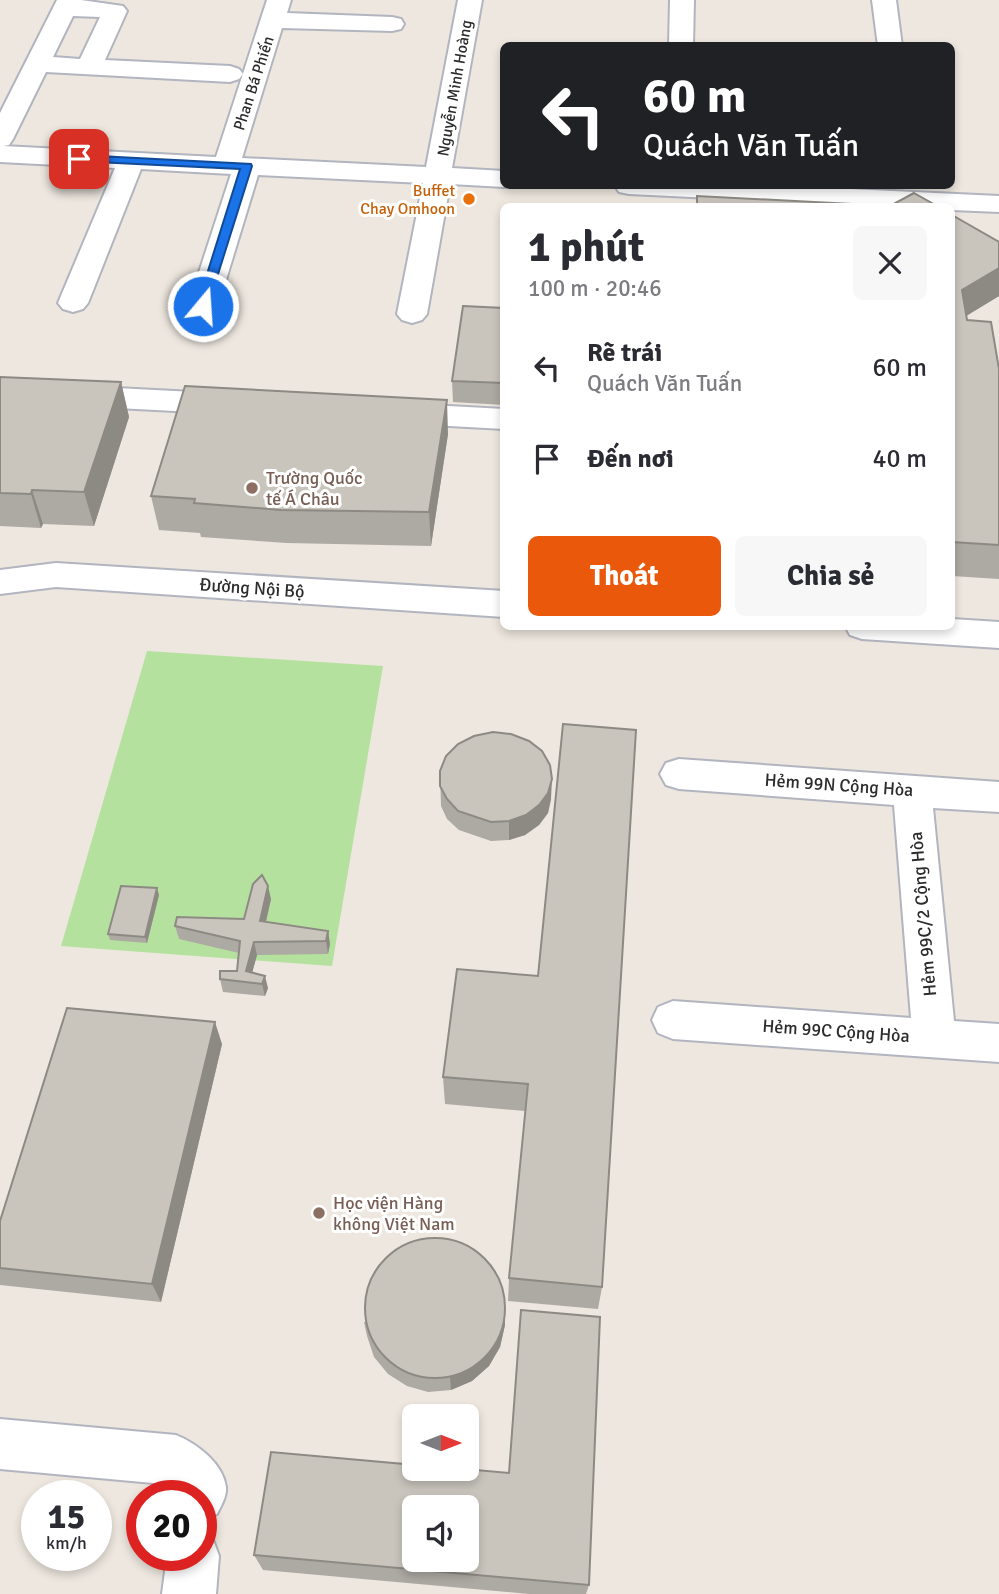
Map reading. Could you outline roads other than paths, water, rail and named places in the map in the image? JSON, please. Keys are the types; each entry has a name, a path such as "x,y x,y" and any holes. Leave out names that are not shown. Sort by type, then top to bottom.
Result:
{"street":[{"name":"Nguyễn Minh Hoàng","path":"412,314 470,0"},
{"path":"681,42 682,0"},
{"path":"884,0 889,42"},
{"path":"0,138 27,69 66,4 115,10 89,67"},
{"path":"276,10 392,24"},
{"name":"Phan Bá Phiến","path":"203,306 276,10"},
{"path":"27,69 89,67 230,74"},
{"path":"0,154 500,179"},
{"path":"73,303 131,161"},
{"path":"772,189 909,192 999,204"},
{"path":"0,392 259,406"},
{"path":"368,412 500,419"},
{"name":"Đường Nội Bộ","path":"0,582 56,575 500,604"},
{"path":"923,630 999,635"},
{"name":"Hẻm 99N Cộng Hòa","path":"680,774 999,797"},
{"name":"Hẻm 99C/2 Cộng Hòa","path":"912,791 934,1038"},
{"name":"Hẻm 99C Cộng Hòa","path":"673,1020 999,1043"},
{"path":"0,1444 176,1460 191,1480"},
{"path":"189,1594 191,1571"}],"place":[{"name":"Buffet Chay Omhoon","path":"469,199"},
{"name":"Trường Quốc tế Á Châu","path":"252,488"},
{"name":"Học viện Hàng không Việt Nam","path":"319,1213"}]}
